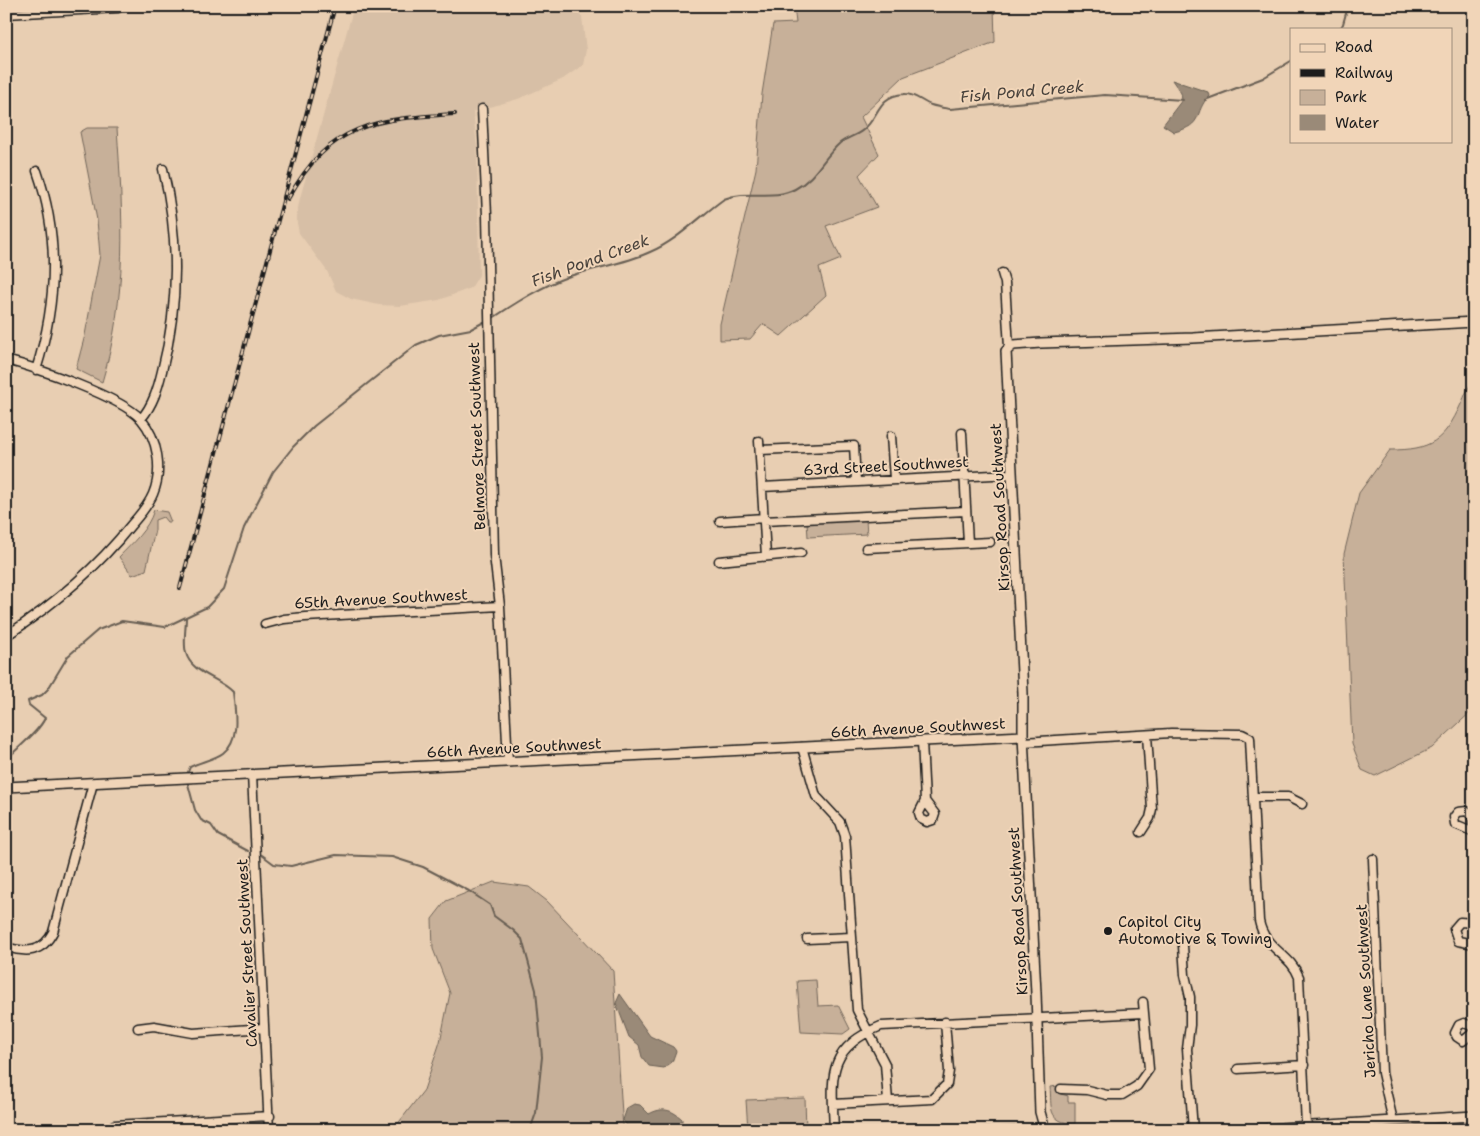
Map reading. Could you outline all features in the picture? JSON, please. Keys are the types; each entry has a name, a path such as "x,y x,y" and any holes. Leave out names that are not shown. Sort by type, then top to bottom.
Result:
{"street":[{"path":"6,14 118,8"},
{"name":"Belmore Street Southwest","path":"482,109 487,215 494,555 500,606 508,762"},
{"path":"141,419 151,406 159,383 169,340 174,303 174,237 163,169"},
{"path":"36,370 52,306 54,265 51,223 38,171"},
{"path":"1002,273 1005,283 1009,347 1041,343 1193,338 1474,322"},
{"name":"Kirsop Road Southwest","path":"1009,347 1006,355 1023,694 1023,739 1040,1112 1046,1130"},
{"path":"6,360 121,403 141,419 153,440 158,465 154,492 147,505 123,536 86,574 44,610 6,636"},
{"path":"962,433 968,543"},
{"path":"891,436 894,479"},
{"path":"759,441 766,556"},
{"path":"760,450 854,446 856,482"},
{"name":"63rd Street Southwest","path":"762,486 1012,474"},
{"path":"720,521 966,511"},
{"path":"866,548 990,542"},
{"path":"719,561 801,553"},
{"name":"65th Avenue Southwest","path":"265,624 298,617 500,606"},
{"name":"66th Avenue Southwest","path":"6,787 922,741 1171,733 1249,736 1251,741 1253,797"},
{"path":"1141,832 1150,818 1152,809 1147,735"},
{"path":"922,741 925,801"},
{"path":"802,747 816,796 840,822 845,836 857,1010 885,1064 888,1101"},
{"name":"Cavalier Street Southwest","path":"252,774 270,1116 269,1130"},
{"path":"6,947 31,951 44,945 53,932 93,783"},
{"path":"1302,804 1288,797 1253,797 1259,921 1272,954 1294,967 1299,977 1306,1126"},
{"path":"1474,825 1472,816 1467,811 1458,812 1454,817 1455,824 1474,832"},
{"name":"Jericho Lane Southwest","path":"1373,860 1382,1073 1393,1121"},
{"path":"1474,923 1460,922 1454,929 1458,940 1474,944"},
{"path":"807,939 851,937"},
{"path":"1183,946 1184,975 1190,997 1190,1025 1187,1049 1193,1130"},
{"path":"1061,1089 1087,1090 1107,1095 1129,1093 1143,1079 1149,1069 1143,1002"},
{"path":"834,1130 833,1070 842,1051 867,1032 881,1026 1144,1013"},
{"path":"833,1104 932,1099 947,1084 949,1071 945,1022"},
{"path":"1474,1027 1464,1023 1459,1024 1455,1033 1463,1041 1474,1032"},
{"path":"138,1028 154,1026 193,1033 264,1028"},
{"path":"1238,1069 1304,1065"},
{"path":"114,1125 270,1116"},
{"path":"1248,1130 1474,1116"}],"shaded area":[{"path":"354,6 570,6 582,17 586,50 583,65 563,79 518,99 473,112 477,146 479,275 471,288 439,300 400,306 379,305 351,299 336,291 327,271 299,233 296,218 300,198"}],"green space":[{"path":"794,6 994,6 995,42 903,77 861,117 879,154 859,175 877,207 826,226 841,259 819,268 826,295 781,336 763,324 750,339 720,340 720,324 756,169 762,94 773,24 796,23"},
{"path":"87,128 117,128 121,193 122,256 120,287 110,350 102,382 76,369 85,335 100,255 97,220 80,132"},
{"path":"1474,380 1474,709 1432,748 1375,776 1362,770 1352,744 1344,554 1359,493 1390,450 1416,448 1434,441 1442,435 1455,417 1468,388"},
{"path":"154,510 167,512 171,522 167,522 163,517 155,520 155,530 146,570 132,575 119,557 144,530"},
{"path":"866,520 867,534 808,537 807,523"},
{"path":"494,882 529,887 547,901 613,971 623,1130 393,1130 424,1090 440,1042 450,993 433,949 432,919 446,901"},
{"path":"816,980 818,1006 838,1005 850,1029 843,1034 801,1032 797,981"},
{"path":"1058,1086 1058,1093 1068,1096 1068,1102 1075,1102 1075,1124 1059,1120 1052,1112 1050,1087"},
{"path":"805,1098 806,1130 748,1130 746,1100"},
{"path":"1036,1125 1040,1130 958,1130"}],"water":[{"path":"1172,80 1208,92 1209,96 1194,122 1184,129 1174,132 1163,125 1182,100 1181,93"},
{"path":"620,994 650,1036 673,1047 676,1051 672,1062 664,1068 649,1066 642,1057 639,1045 629,1037 616,1003"},
{"path":"634,1104 640,1105 649,1114 658,1110 670,1111 682,1119 682,1124 677,1130 630,1130 623,1120 627,1108"}],"waterway":[{"name":"Fish Pond Creek","path":"1341,28 1348,6"},
{"name":"Fish Pond Creek","path":"1205,100 1263,78 1290,62"},
{"name":"Fish Pond Creek","path":"493,318 530,295 560,280 630,260 660,247 724,199 742,195 778,194 795,189 814,174 840,143 863,130 883,103 895,96 908,94 931,105 950,109 1105,95 1183,100"},
{"name":"Fish Pond Creek","path":"6,760 33,734 45,718 29,705 28,701 42,695 48,689 68,656 98,630 122,621 165,627 207,607 224,589 244,528 273,472 293,447 314,426 416,345 439,335 471,329 484,322"},
{"path":"186,617 185,645 189,660 194,666 233,692 236,724 235,733 229,747 220,755 190,767 188,772"},
{"path":"188,784 195,810 201,820 211,825 218,835 248,851"},
{"path":"262,855 274,864 291,866 336,855 392,857 423,867 469,891 490,905 494,916 522,939 536,990 542,1057 536,1113 530,1130"}],"railway":[{"path":"180,588 335,6"},
{"path":"288,199 304,173 321,154 338,140 358,130 379,123 455,114"}],"place":[{"name":"Capitol City Automotive & Towing","path":"1108,931"}]}
